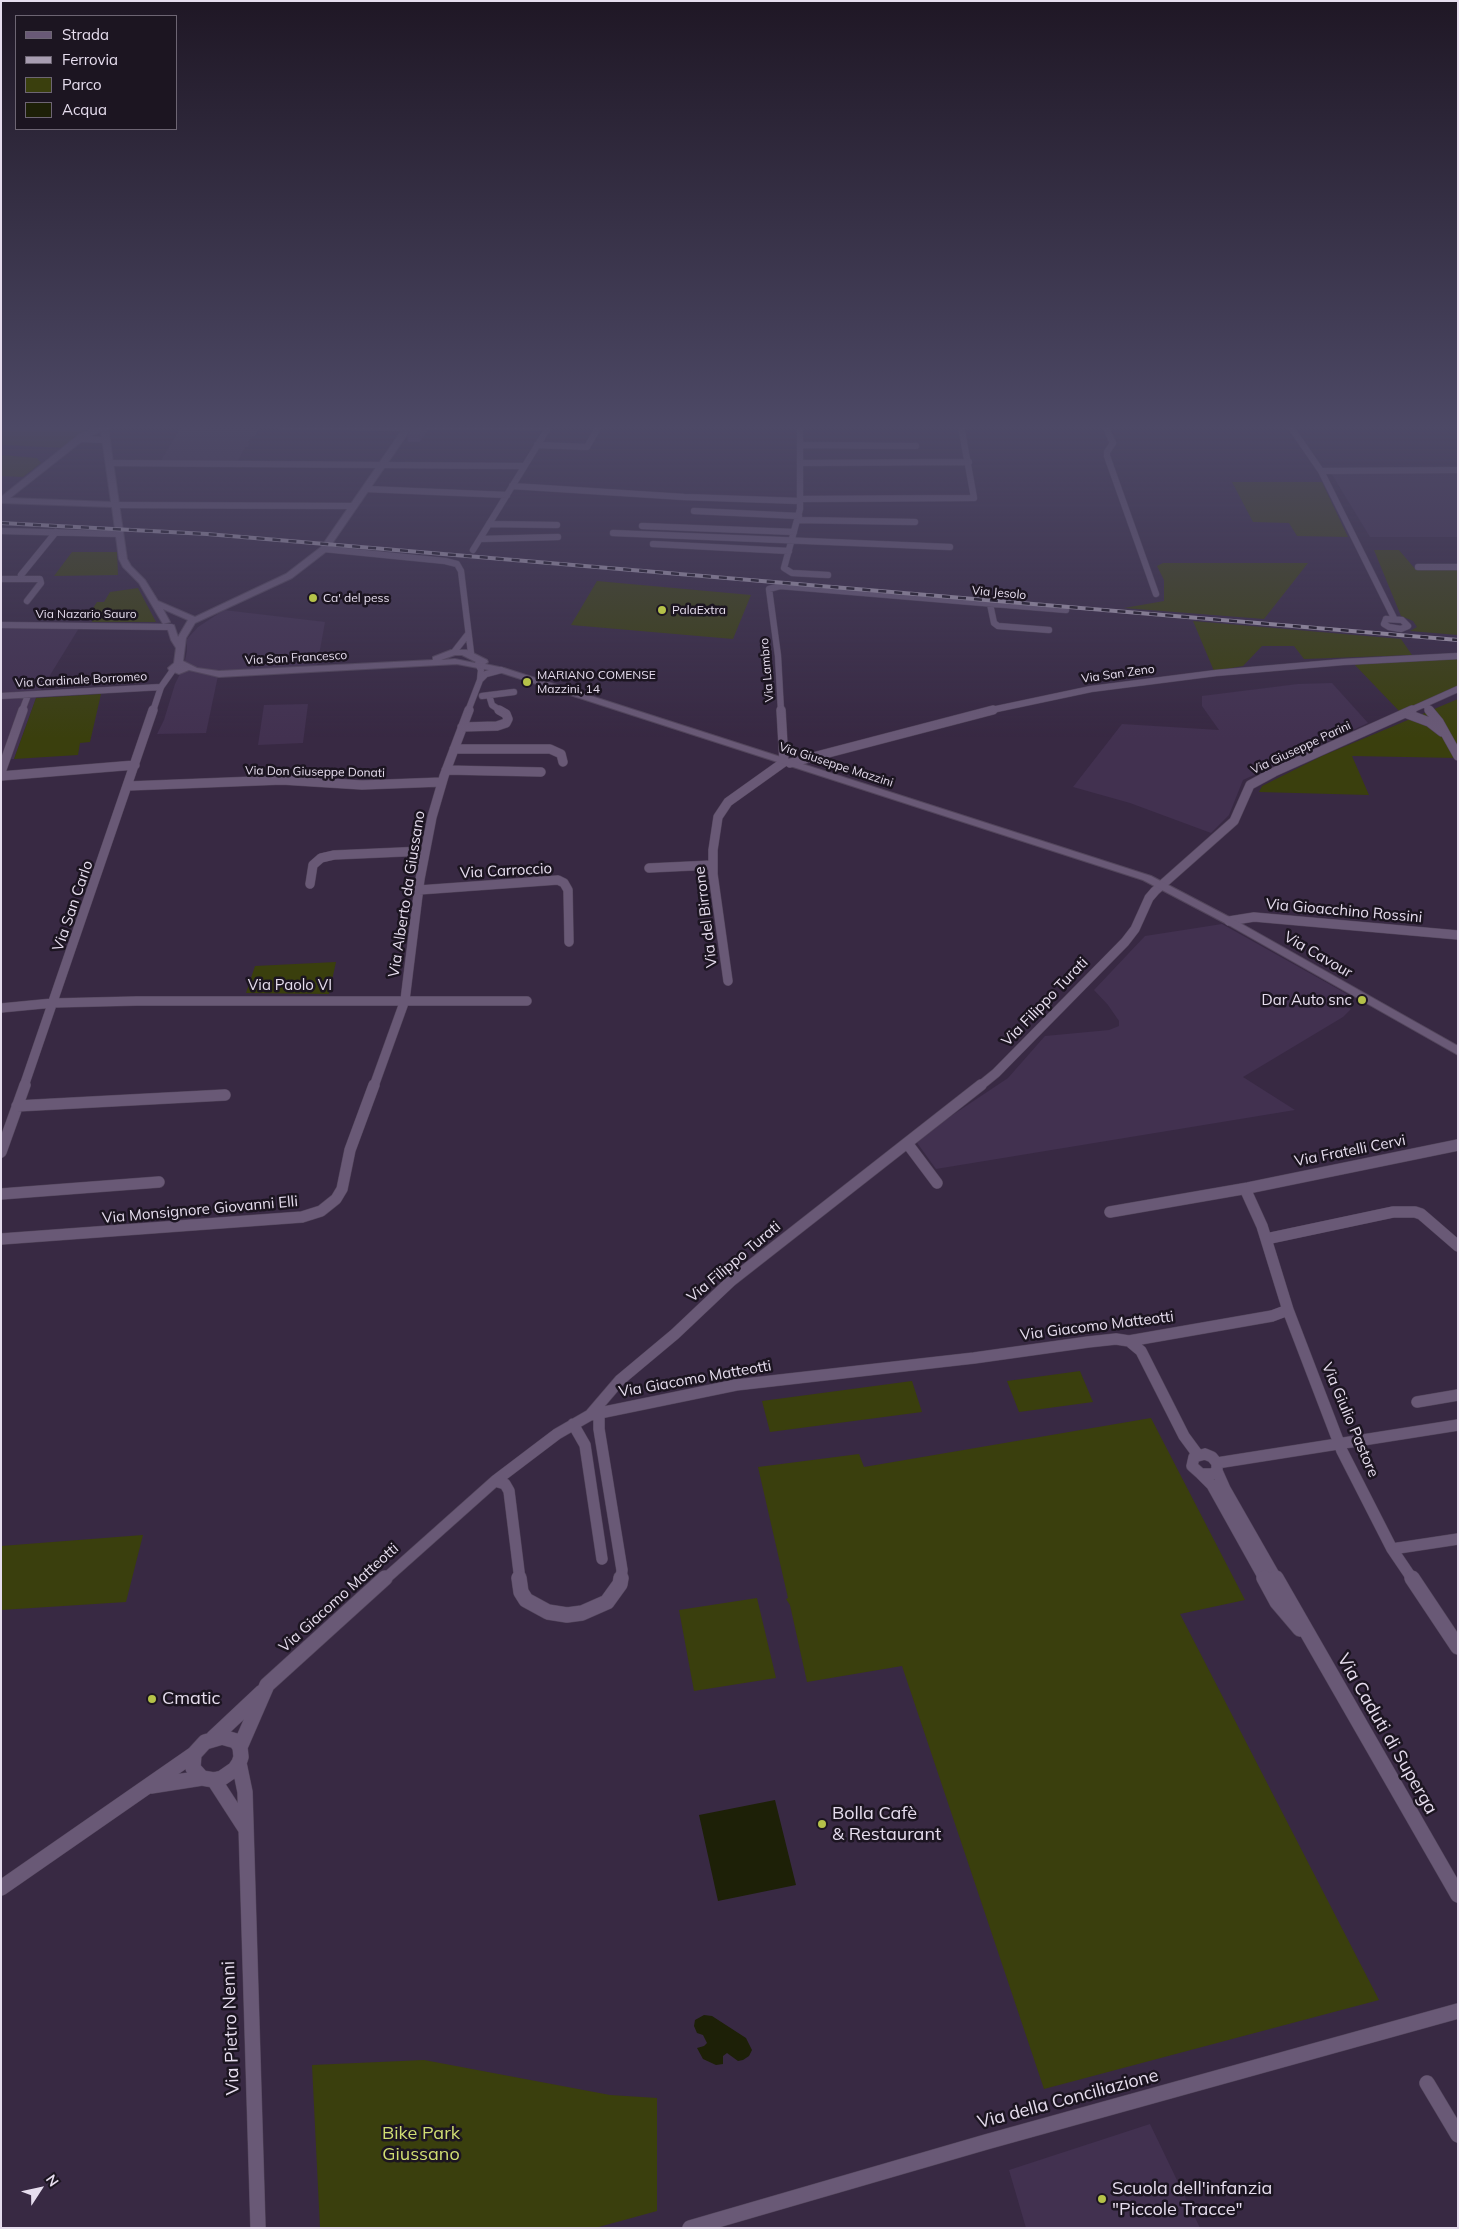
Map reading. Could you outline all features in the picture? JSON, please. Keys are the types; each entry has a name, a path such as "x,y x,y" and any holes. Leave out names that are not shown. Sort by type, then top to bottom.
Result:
{"street":[{"path":"119,530 125,564 142,582 179,646"},
{"path":"168,624 182,627 188,618 220,607 289,576 324,549 337,530"},
{"path":"473,550 485,530"},
{"path":"744,530 794,532 784,566 786,570 828,575"},
{"path":"1133,530 1156,594"},
{"path":"1350,530 1394,618"},
{"path":"1,531 120,534"},
{"path":"21,575 56,532"},
{"path":"613,533 950,547"},
{"path":"480,539 558,537"},
{"path":"653,544 789,551"},
{"path":"324,549 439,560 457,564 461,569 468,634 474,658"},
{"path":"1418,567 1458,567"},
{"path":"1,579 40,580 40,583 27,601"},
{"name":"Via Jesolo","path":"780,586 1066,610"},
{"name":"Via Lambro","path":"780,586 769,590 778,656 787,762"},
{"path":"153,602 188,618"},
{"path":"990,604 994,623 998,626 1049,630"},
{"path":"176,667 180,654 179,646 188,618"},
{"name":"Via Nazario Sauro","path":"1,626 168,624"},
{"path":"456,658 468,634"},
{"name":"Via San Zeno","path":"787,762 987,711 1091,689 1207,674 1343,662 1458,656"},
{"name":"Via Giuseppe Mazzini","path":"456,658 474,658 496,670 1131,872 1162,885"},
{"name":"Via San Francesco","path":"176,667 183,670 187,668 219,674 407,665 456,658"},
{"name":"Via Alberto da Giussano","path":"405,1000 425,851 442,782 482,672 474,658"},
{"name":"Via San Carlo","path":"2,1146 18,1106 161,687 176,667"},
{"path":"480,680 484,675 496,670"},
{"name":"Via Cardinale Borromeo","path":"1,696 161,687"},
{"name":"Via Giuseppe Parini","path":"1162,885 1230,825 1237,816 1246,791 1252,784 1274,772 1458,689"},
{"path":"474,697 514,692"},
{"path":"28,695 1,774 135,765"},
{"path":"462,727 497,726 506,723 508,719 505,712 492,705 489,695"},
{"path":"1425,704 1439,722 1458,756"},
{"path":"1405,713 1429,722 1443,732"},
{"path":"454,748 550,749 561,754 563,762"},
{"name":"Via del Birrone","path":"728,981 712,865 717,821 722,809 732,798 787,762"},
{"path":"446,770 541,772"},
{"name":"Via Don Giuseppe Donati","path":"128,786 282,780 357,785 442,782"},
{"path":"310,884 314,862 321,858 334,855 425,851"},
{"path":"649,868 712,865"},
{"name":"Via Carroccio","path":"419,890 558,880 564,883 568,890 569,942"},
{"name":"Via Cavour","path":"1162,885 1229,921 1458,1052"},
{"name":"Via Filippo Turati","path":"595,1414 620,1380 675,1334 731,1281 985,1082 1014,1056 1130,936 1140,921 1149,898 1162,885"},
{"name":"Via Gioacchino Rossini","path":"1229,921 1254,917 1458,935"},
{"name":"Via Paolo VI","path":"1,1008 53,1003 137,1000 527,1001"},
{"name":"Via Monsignore Giovanni Elli","path":"1,1239 302,1217 327,1208 342,1189 350,1150 405,1000"},
{"path":"18,1106 225,1095"},
{"path":"907,1143 937,1183"},
{"name":"Via Fratelli Cervi","path":"1110,1212 1248,1188 1458,1145"},
{"path":"1,1194 159,1182"},
{"name":"Via Giulio Pastore","path":"1248,1188 1248,1193 1266,1238 1288,1310 1340,1443 1392,1549 1458,1647"},
{"path":"1266,1238 1393,1212 1415,1212 1421,1214 1458,1246"},
{"name":"Via Giacomo Matteotti","path":"240,1747 267,1685 299,1654 496,1481 573,1424 595,1414 736,1385 974,1358 1097,1341 1116,1339 1129,1341 1272,1316 1288,1310"},
{"path":"1129,1341 1140,1351 1184,1436 1198,1455 1209,1456 1217,1467"},
{"path":"1417,1402 1458,1395"},
{"path":"496,1481 504,1484 509,1491 522,1592 526,1600 548,1612 567,1615 582,1613 608,1602 620,1584 622,1570 595,1414"},
{"path":"573,1424 585,1445 602,1559"},
{"path":"1198,1455 1191,1462 1194,1469 1201,1474 1209,1475 1217,1467 1340,1443 1458,1426"},
{"name":"Via Caduti di Superga","path":"1217,1467 1225,1489 1458,1895"},
{"name":"Via Caduti di Superga","path":"1201,1474 1212,1485 1276,1602 1314,1644"},
{"path":"1392,1549 1458,1539"},
{"name":"Via Giacomo Matteotti","path":"213,1738 264,1690"},
{"path":"1,1888 145,1787 194,1754 205,1742 213,1738 229,1738 240,1747 240,1763 229,1774 208,1779 145,1787"},
{"path":"194,1754 193,1768 208,1779 245,1828"},
{"name":"Via Pietro Nenni","path":"240,1763 244,1787 258,2228"},
{"name":"Via della Conciliazione","path":"690,2228 986,2142 1458,2011"},
{"path":"1428,2083 1458,2135"}],"shaded area":[{"path":"1366,530 1458,530 1458,537 1370,537"},
{"path":"224,610 325,622 317,666 219,671 206,733 157,734 164,720 175,684 184,666 187,639 198,627"},
{"path":"1,628 79,628 36,698 14,759 1,759"},
{"path":"1332,683 1368,723 1243,780 1229,815 1211,833 1130,803 1073,787 1122,724 1219,730 1202,706 1202,696 1298,684"},
{"path":"308,704 303,743 258,745 264,705"},
{"path":"1222,924 1354,998 1343,1004 1351,1009 1343,1017 1243,1077 1295,1110 936,1169 915,1140 1008,1078 1045,1036 1109,1030 1119,1026 1119,1021 1108,1005 1094,990 1145,936"},
{"name":"Scuola dell'infanzia \"Piccole Tracce\"","path":"1150,2124 1200,2228 1026,2228 1009,2170"}],"green space":[{"path":"1293,530 1345,530 1348,537 1297,536"},
{"path":"1374,550 1399,550 1416,570 1458,570 1458,635 1410,631 1417,627 1413,621 1401,616"},
{"path":"72,552 117,552 118,575 54,576"},
{"path":"1163,563 1308,563 1264,619 1124,608 1164,601 1164,580 1157,566"},
{"name":"PalaExtra","path":"597,581 751,595 733,639 571,625"},
{"path":"138,588 156,622 92,622 93,617 87,617 97,602 104,602 110,592"},
{"path":"1193,621 1401,639 1412,655 1304,659 1294,646 1262,646 1243,666 1214,671"},
{"path":"1458,658 1458,686 1400,712 1353,663"},
{"path":"101,694 90,742 80,743 78,755 14,759 36,698"},
{"path":"1458,699 1458,758 1352,756 1369,795 1259,792 1262,786 1322,756"},
{"path":"336,962 329,994 246,993 255,966"},
{"path":"1080,1371 1093,1402 1019,1412 1007,1381"},
{"path":"912,1381 922,1412 770,1432 762,1401"},
{"path":"1151,1418 1245,1600 1180,1614 1379,2000 1044,2089 902,1666 807,1682 790,1605 786,1599 788,1598 758,1467 859,1454 864,1467"},
{"path":"143,1535 126,1602 1,1610 1,1546"},
{"path":"757,1598 776,1678 694,1691 679,1610"},
{"name":"Bike Park Giussano","path":"424,2060 610,2095 657,2098 657,2211 595,2228 320,2228 312,2065"}],"water":[{"path":"775,1800 796,1885 718,1901 699,1815"},
{"path":"704,2015 712,2016 746,2038 752,2050 749,2056 738,2061 727,2053 723,2056 723,2064 716,2065 703,2059 697,2048 707,2043 703,2035 697,2033 694,2026 695,2020"}],"railway":[{"path":"132,530 207,534 1458,640"}],"place":[{"name":"Ca' del pess","path":"313,598"},
{"name":"PalaExtra","path":"662,610"},
{"name":"MARIANO COMENSE Mazzini, 14","path":"527,682"},
{"name":"Dar Auto snc","path":"1362,1000"},
{"name":"Cmatic","path":"152,1699"},
{"name":"Bolla Cafè & Restaurant","path":"822,1824"},
{"name":"Scuola dell'infanzia \"Piccole Tracce\"","path":"1102,2199"}]}
